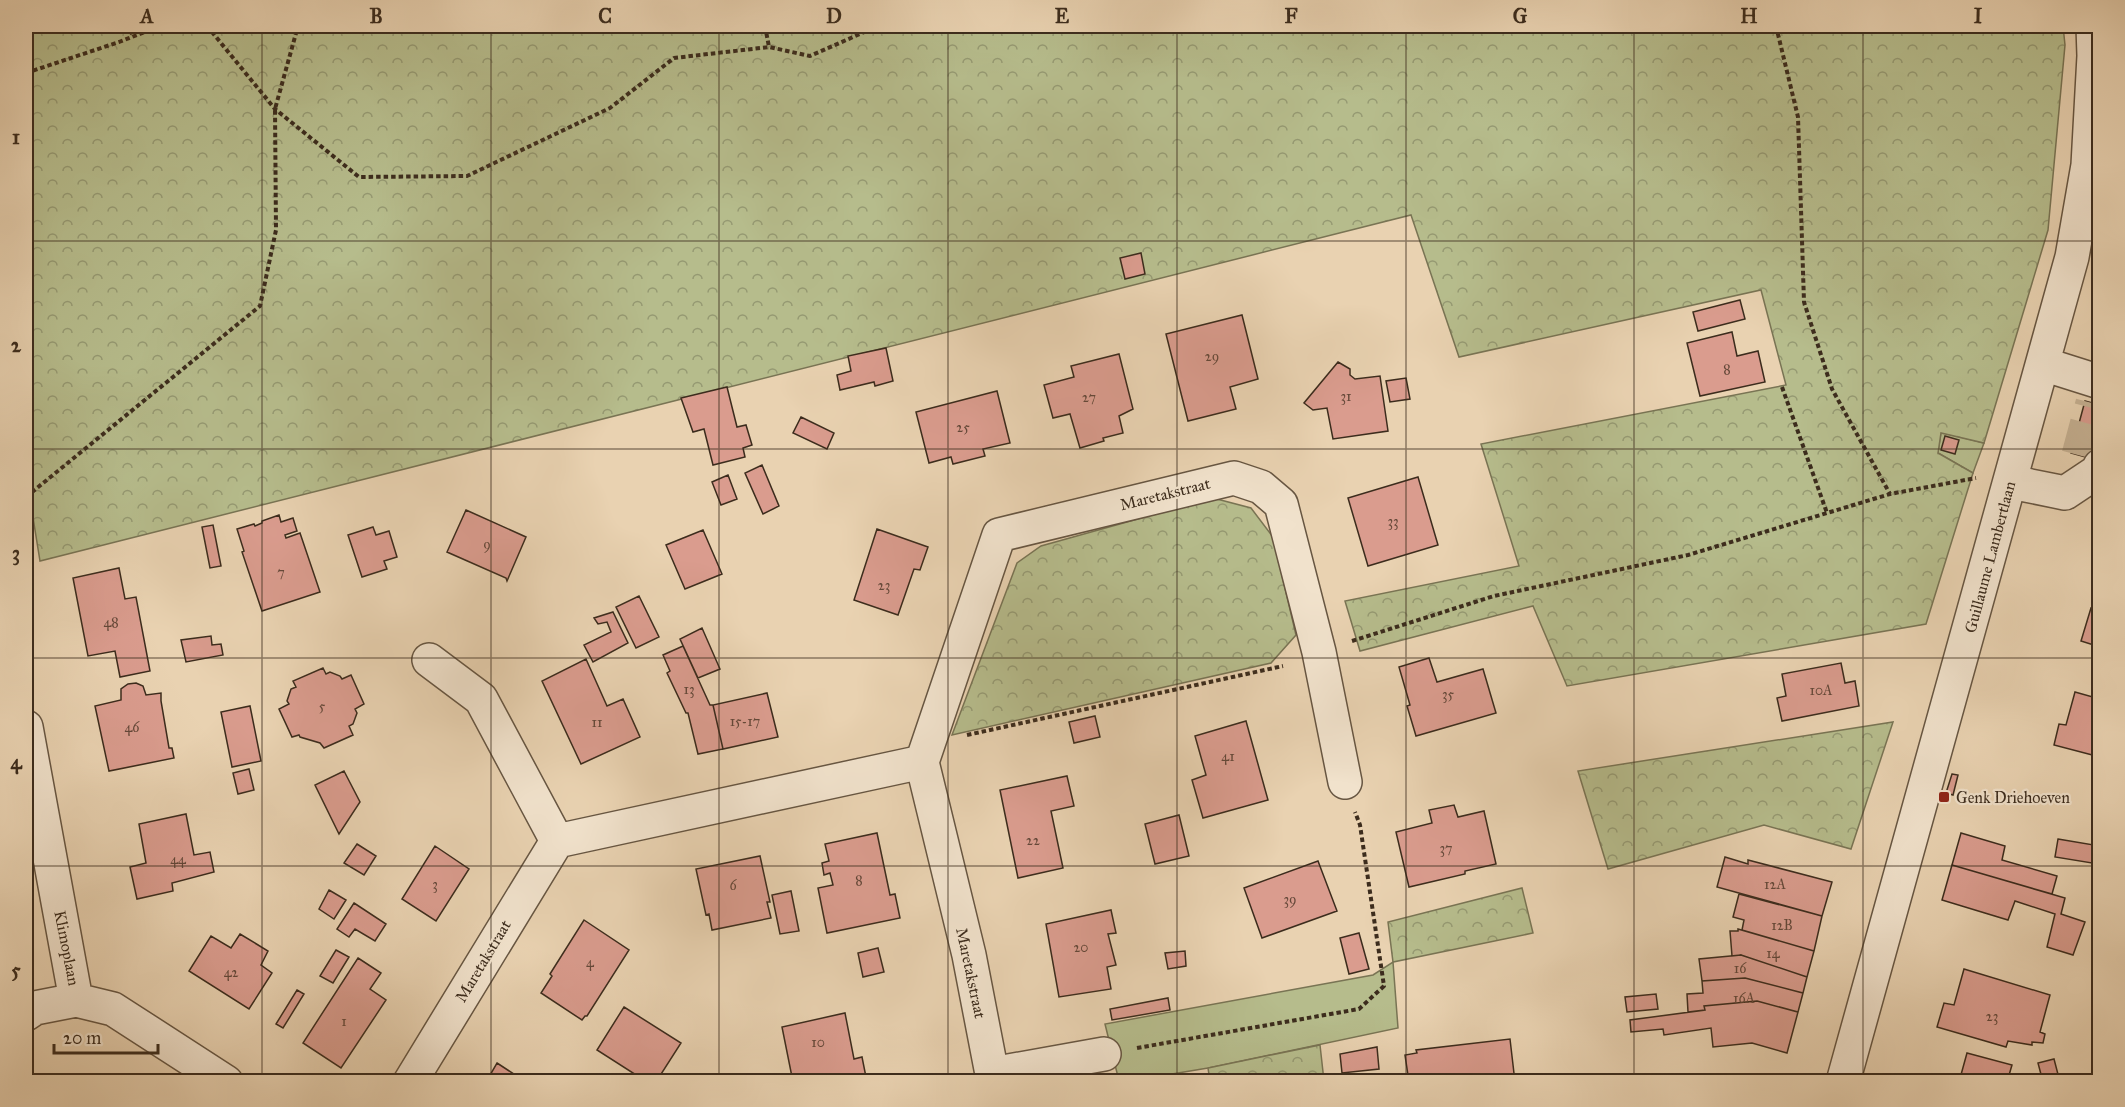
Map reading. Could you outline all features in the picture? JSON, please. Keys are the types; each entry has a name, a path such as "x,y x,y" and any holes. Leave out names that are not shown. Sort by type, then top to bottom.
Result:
{"street":[{"name":"Guillaume Lambertlaan","path":"1843,1082 1998,479 2043,364 2072,257 2088,165 2094,56 2093,26"},
{"path":"2043,364 2096,389"},
{"path":"1998,479 2065,493 2098,471 2089,460"},
{"name":"Maretakstraat","path":"1119,1051 992,1074 969,955 922,762 999,536 1234,477 1261,487 1281,504 1319,652 1350,797"},
{"path":"429,660 481,699 557,841 922,762"},
{"name":"Klimoplaan","path":"26,727 76,1000 113,1009 226,1082"},
{"name":"Maretakstraat","path":"410,1082 557,841"},
{"path":"26,1014 35,1008 76,1000"}],"path":[{"path":"26,36 27,26"},
{"path":"123,26 135,36"},
{"path":"26,73 160,26"},
{"path":"207,26 275,109 359,177 466,176 610,108 674,58 768,47 810,56 878,26"},
{"path":"26,497 260,306 276,230 275,109 298,26"},
{"path":"765,26 768,47"},
{"path":"1776,26 1797,117 1804,302 1832,389 1890,494"},
{"path":"1782,387 1827,513"},
{"path":"1343,644 1494,596 1688,555 1890,494 1998,479"},
{"path":"958,737 1283,666"},
{"path":"1119,1051 1359,1009 1384,986 1360,825 1350,797"}],"green space":[{"path":"26,26 2063,26 2065,45 2048,230 1984,443 1941,433 1938,453 1973,473 1926,624 1567,686 1533,606 1360,651 1345,601 1519,566 1481,444 1786,385 1761,290 1459,357 1411,215 40,561 26,474"},
{"path":"1941,432 1984,443 1973,473 1938,453"},
{"path":"1213,498 1251,508 1273,537 1296,635 1271,663 952,735 1017,563 1041,546"},
{"path":"1893,722 1851,849 1764,825 1608,869 1578,771"},
{"path":"1522,888 1533,933 1393,962 1388,922"},
{"path":"1393,962 1398,1028 1208,1068 1119,1081 1105,1024 1373,975"},
{"path":"1320,1045 1324,1081 1210,1081 1208,1068"}],"building":[{"path":"1141,253 1145,274 1125,279 1120,258"},
{"path":"1740,300 1745,319 1698,331 1693,312"},
{"path":"1242,315 1258,379 1230,387 1236,409 1188,421 1166,334"},
{"path":"1732,332 1737,356 1758,351 1765,382 1700,396 1687,343"},
{"path":"886,348 893,381 875,386 874,382 840,390 837,375 851,371 848,356"},
{"path":"1119,354 1133,409 1119,416 1123,433 1103,438 1104,441 1080,448 1070,414 1053,418 1044,385 1074,377 1071,366"},
{"path":"1338,362 1350,369 1350,375 1355,379 1380,376 1388,431 1333,439 1327,408 1313,410 1304,403"},
{"path":"1406,378 1410,399 1390,402 1386,381"},
{"path":"727,387 737,427 746,425 752,445 743,448 745,457 713,465 704,429 693,432 681,398"},
{"path":"997,391 1010,443 983,449 985,456 953,464 951,457 929,463 916,412"},
{"path":"2085,401 2100,405 2100,461 2071,453"},
{"path":"801,417 834,433 827,449 793,433"},
{"path":"1945,436 1959,440 1955,454 1941,450"},
{"path":"762,465 779,506 763,514 745,473"},
{"path":"728,475 737,499 721,505 712,482"},
{"path":"1418,477 1438,545 1368,566 1348,498"},
{"path":"466,510 526,537 507,581 506,578 447,552"},
{"path":"279,515 281,522 293,518 297,531 285,535 286,538 300,533 320,592 262,611 242,552 244,551 237,529 254,524 255,526"},
{"path":"213,525 221,566 210,568 202,527"},
{"path":"373,527 376,535 389,531 397,557 384,561 387,569 362,577 348,535"},
{"path":"877,529 928,547 920,570 914,569 898,615 854,600"},
{"path":"703,530 722,574 685,589 666,545"},
{"path":"119,568 125,599 136,597 150,671 120,677 115,651 88,656 73,578"},
{"path":"2100,591 2100,647 2081,641 2091,608 2094,609"},
{"path":"639,596 659,637 636,648 616,607"},
{"path":"613,612 628,643 593,662 584,645 611,632 607,622 598,624 594,618"},
{"path":"702,628 720,669 698,678 680,639"},
{"path":"211,636 212,645 221,644 223,655 186,662 181,640"},
{"path":"683,646 710,705 713,705 723,749 698,754 688,713 667,673 670,671 663,655"},
{"path":"1429,658 1437,682 1483,669 1496,713 1416,736 1399,667"},
{"path":"586,659 607,706 623,699 640,737 581,764 542,681"},
{"path":"1841,663 1845,683 1855,681 1859,706 1782,721 1777,698 1786,696 1782,674"},
{"path":"323,668 326,674 330,672 342,679 351,675 364,704 355,709 357,713 353,724 349,726 353,735 324,748 320,743 299,735 292,737 279,709 289,704 287,701 291,689 296,687 293,681"},
{"path":"136,683 143,686 146,695 161,693 169,748 172,748 174,758 109,771 95,706 121,700 121,689 128,684"},
{"path":"2075,692 2100,699 2100,757 2054,745 2059,724 2066,725"},
{"path":"767,693 778,737 723,749 713,705"},
{"path":"250,706 261,761 232,767 221,712"},
{"path":"1095,716 1100,737 1074,743 1069,722"},
{"path":"1246,721 1268,800 1203,818 1192,780 1206,775 1195,736"},
{"path":"249,769 254,790 238,794 233,773"},
{"path":"344,771 360,802 339,834 315,785"},
{"path":"1952,774 1958,775 1953,795 1946,793"},
{"path":"1067,776 1074,806 1051,811 1063,868 1018,878 1000,790"},
{"path":"1454,805 1458,817 1484,811 1496,864 1409,887 1396,832 1432,823 1429,810"},
{"path":"186,814 194,855 210,852 214,872 172,883 173,891 137,899 130,867 146,863 139,824"},
{"path":"1179,815 1189,856 1155,864 1145,824"},
{"path":"877,833 890,895 895,894 900,918 827,933 818,888 833,885 830,873 824,875 822,863 829,861 825,844"},
{"path":"1961,833 2005,846 2002,860 2057,876 2052,894 1952,865"},
{"path":"2058,839 2100,846 2098,864 2055,857"},
{"path":"357,844 376,856 364,875 344,863"},
{"path":"435,846 469,869 436,921 402,899"},
{"path":"760,856 770,902 767,902 771,918 712,930 709,914 706,915 696,869"},
{"path":"1725,857 1748,864 1748,860 1832,882 1822,916 1717,887"},
{"path":"1318,861 1337,911 1262,938 1244,888"},
{"path":"1952,865 2065,898 2061,914 2085,922 2073,955 2047,947 2055,914 2015,901 2008,920 1942,900"},
{"path":"329,890 346,900 334,919 319,909"},
{"path":"791,891 799,931 780,934 772,895"},
{"path":"1739,894 1822,916 1814,951 1742,930 1744,920 1733,917"},
{"path":"354,903 386,924 375,941 355,929 349,937 337,929"},
{"path":"1111,910 1116,933 1108,934 1116,965 1107,967 1111,989 1059,997 1046,924"},
{"path":"584,920 629,950 587,1016 582,1020 541,993 552,976 550,974"},
{"path":"1738,929 1814,951 1807,977 1741,955 1732,956 1730,931 1738,931"},
{"path":"1359,933 1369,969 1349,974 1340,938"},
{"path":"240,934 268,951 261,965 272,973 249,1009 189,971 211,936 231,948"},
{"path":"878,948 884,972 863,977 858,953"},
{"path":"336,950 349,957 333,983 320,976"},
{"path":"1185,951 1186,966 1168,969 1165,953"},
{"path":"1741,955 1807,977 1803,993 1745,978 1702,981 1699,959"},
{"path":"358,958 381,973 370,989 386,1000 341,1068 303,1043"},
{"path":"1964,969 2050,995 2040,1032 2045,1034 2043,1043 2032,1042 2032,1045 2008,1041 2006,1047 1937,1027 1944,1003 1954,1005"},
{"path":"1745,978 1803,993 1798,1012 1757,1001 1704,1006 1705,1010 1688,1012 1687,994 1703,993 1702,981"},
{"path":"297,990 304,994 283,1028 276,1024"},
{"path":"1656,994 1658,1009 1627,1012 1625,997"},
{"path":"1168,998 1170,1010 1112,1020 1110,1009"},
{"path":"1757,1001 1798,1012 1787,1053 1752,1043 1713,1047 1711,1028 1664,1035 1663,1029 1631,1032 1630,1020 1705,1010 1704,1006"},
{"path":"624,1007 681,1043 656,1082 647,1082 597,1050"},
{"path":"845,1013 854,1059 862,1057 867,1082 793,1082 782,1027"},
{"path":"1510,1039 1515,1082 1409,1082 1405,1055 1417,1053 1416,1050"},
{"path":"1377,1047 1379,1069 1342,1073 1340,1054"},
{"path":"1967,1053 2012,1065 2007,1082 1959,1082"},
{"path":"2054,1059 2060,1082 2043,1082 2038,1063"},
{"path":"497,1063 526,1082 486,1082"}],"tunnel":[{"path":"2078,455 2092,403"}],"place":[{"name":"Genk Driehoeven","path":"1944,797"}]}
